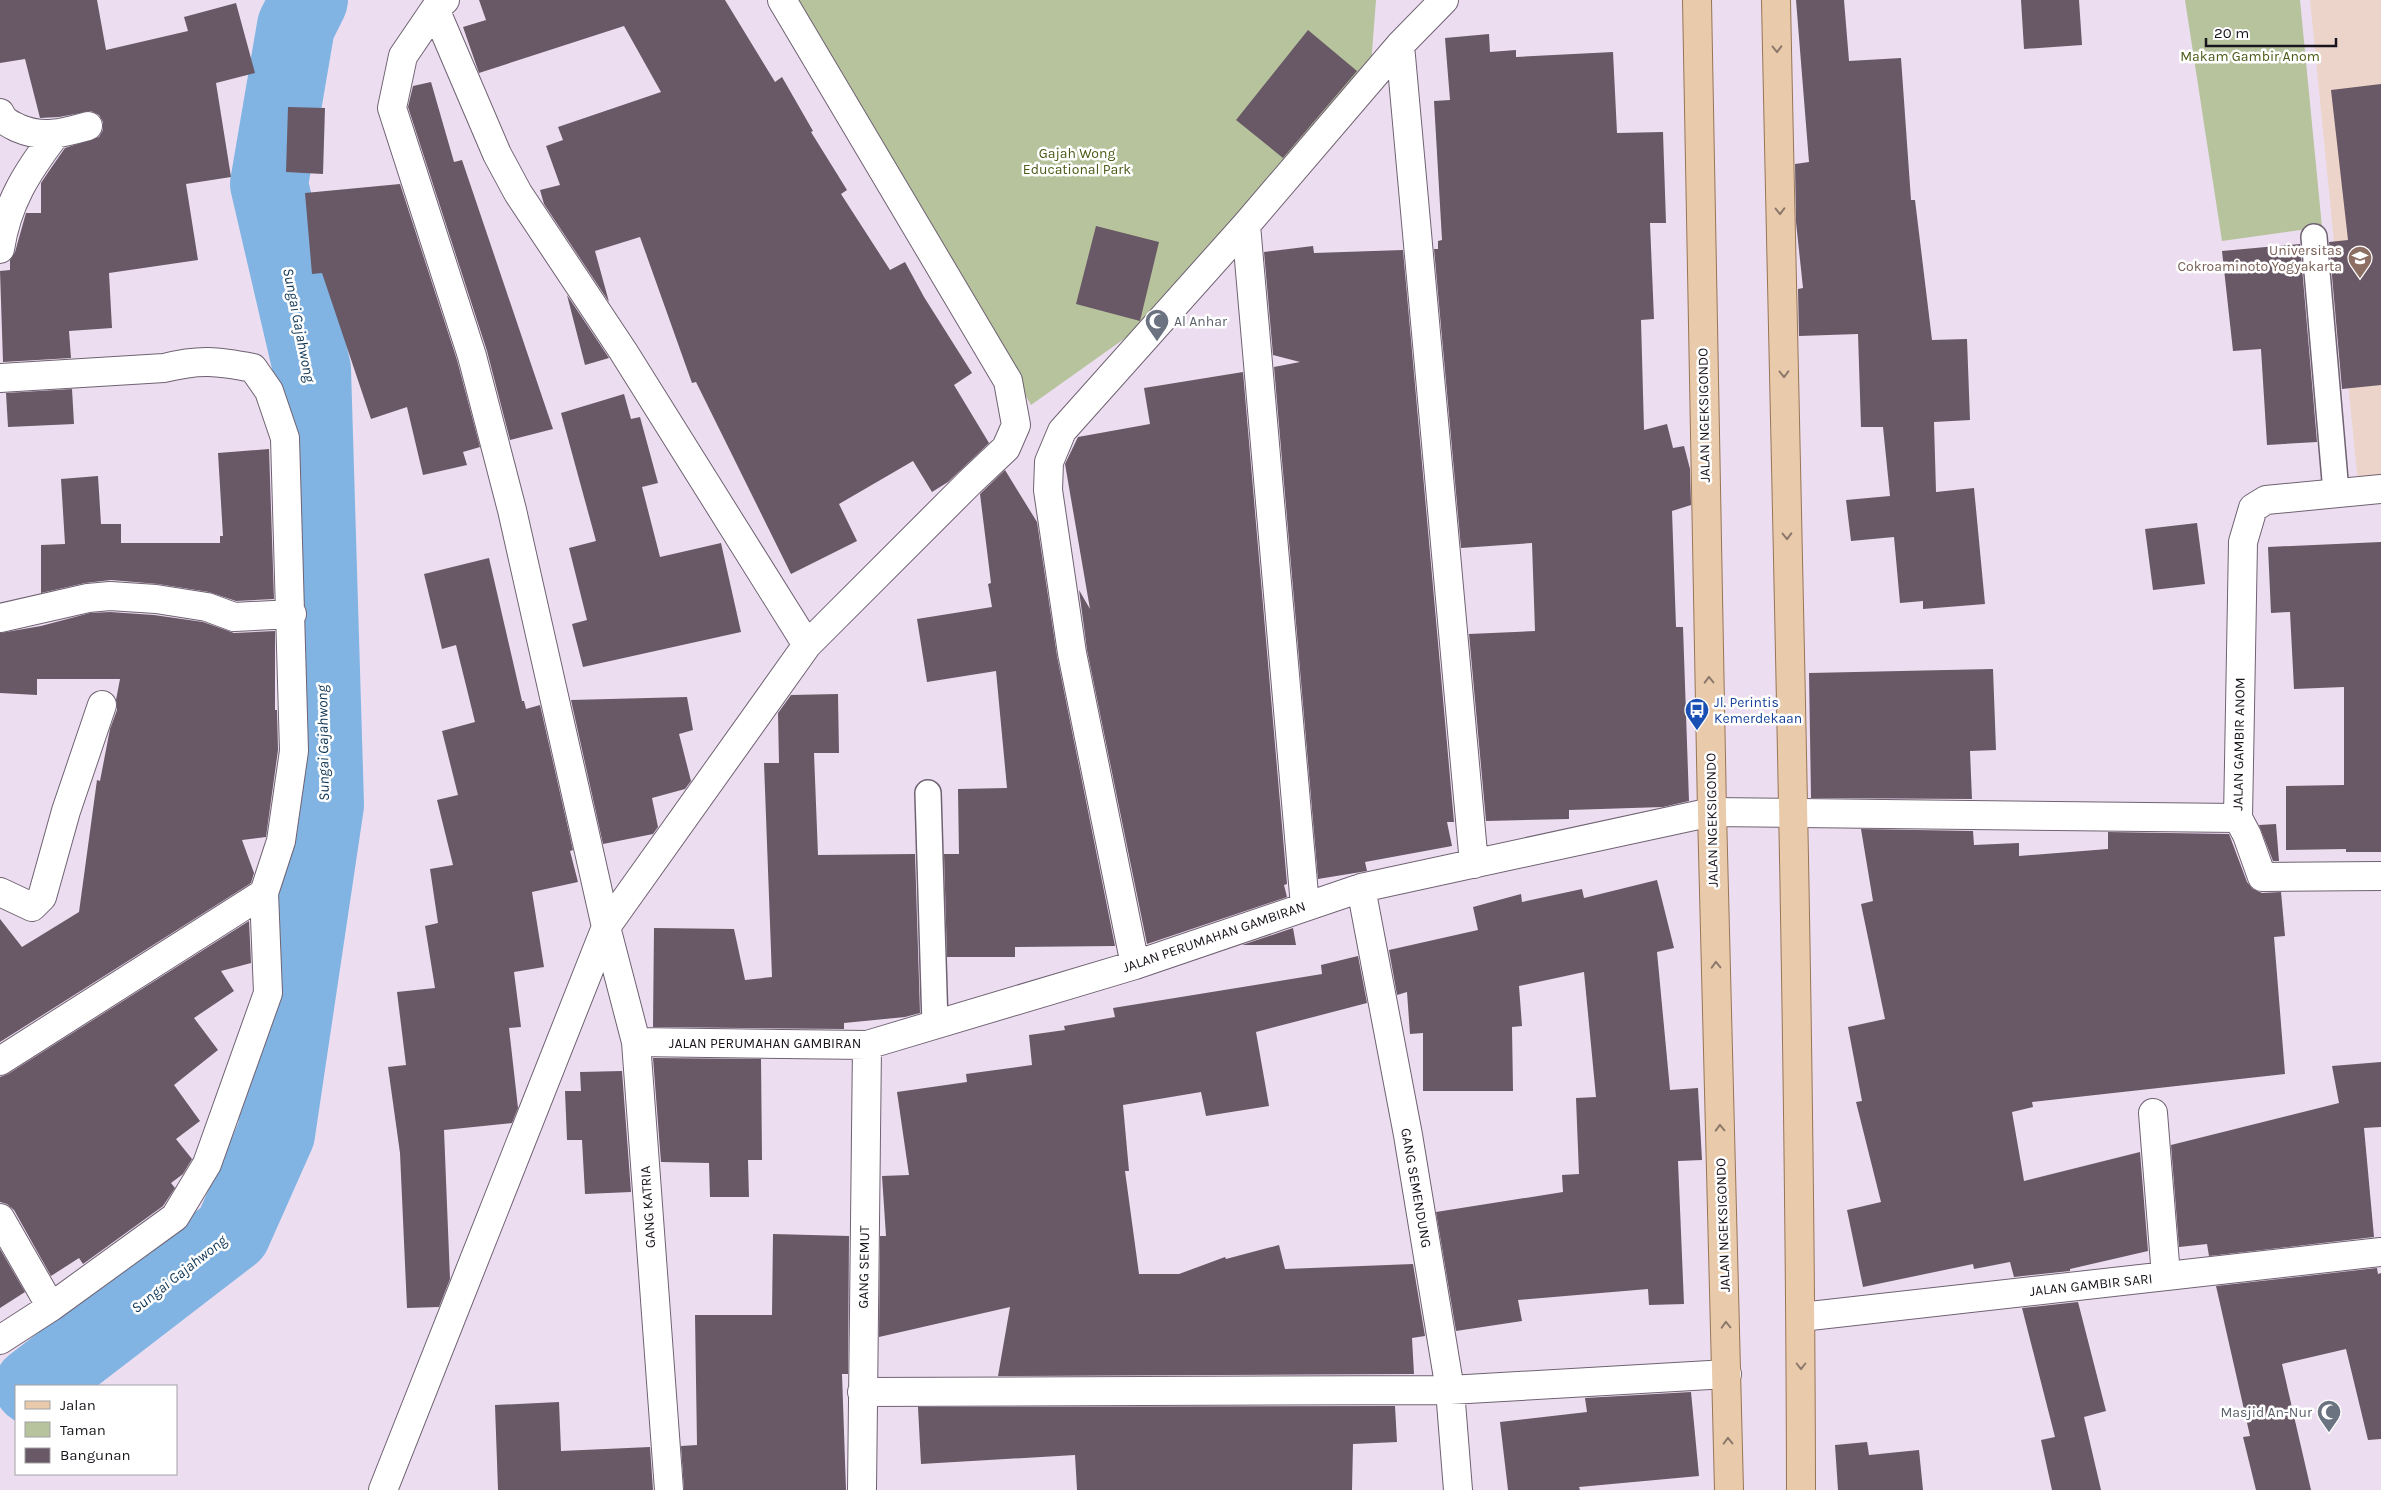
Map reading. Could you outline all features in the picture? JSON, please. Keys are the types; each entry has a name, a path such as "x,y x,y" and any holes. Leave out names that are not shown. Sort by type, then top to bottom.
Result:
{"main road":[{"name":"JALAN NGEKSIGONDO","path":"1697,0 1712,812 1729,1490"},
{"path":"1776,0 1793,811 1802,1490"}],"street":[{"path":"383,1490 606,927 808,645 1006,448 1016,425 1008,381 782,0"},
{"path":"1135,965 1072,654 1048,490 1050,462 1062,431 1246,225 1400,45 1444,0"},
{"path":"440,5 497,154 518,193 623,351 808,645"},
{"name":"GANG KATRIA","path":"440,5 403,56 392,108 472,356 512,510 606,927 636,1042 668,1490"},
{"path":"1400,45 1474,864"},
{"path":"0,114 4,121 30,133 55,136 88,126"},
{"path":"0,249 4,225 26,174 55,136"},
{"path":"1246,225 1305,906"},
{"path":"0,378 164,368 184,363 215,360 253,368 269,391 285,438 292,614 294,750 281,841 264,893 268,994 207,1164 175,1216 52,1307 0,1340"},
{"path":"0,393 0,402"},
{"name":"JALAN GAMBIR ANOM","path":"1793,811 2238,818 2243,542 2253,508 2266,500 2381,489"},
{"path":"0,618 88,598 110,596 156,599 207,607 234,617 292,614"},
{"path":"0,892 32,907 42,897 66,811 102,705"},
{"name":"JALAN PERUMAHAN GAMBIRAN","path":"636,1042 867,1045 1135,965 1361,888 1712,812 1793,811"},
{"path":"2238,818 2247,835 2262,877 2381,876"},
{"name":"GANG SEMENDUNG","path":"1361,888 1408,1135 1450,1390 1458,1490"},
{"path":"0,1061 264,893"},
{"name":"GANG SEMUT","path":"862,1490 867,1045"},
{"path":"2154,1113 2166,1276"},
{"path":"0,1218 52,1307"},
{"name":"JALAN GAMBIR SARI","path":"1801,1317 2381,1252"},
{"path":"862,1392 1450,1390 1727,1374"}],"lane":[{"path":"2314,238 2336,492"},
{"path":"928,793 935,1025"}],"shaded area":[{"name":"Universitas Cokroaminoto Yogyakarta","path":"2310,0 2381,0 2381,481 2358,483"}],"green space":[{"name":"Gajah Wong Educational Park","path":"797,0 1376,0 1370,78 1145,324 1031,405"},
{"name":"Makam Gambir Anom","path":"2185,0 2300,0 2322,227 2222,241"}],"building":[{"path":"0,0 97,0 106,50 188,31 184,17 236,3 255,73 216,83 231,177 186,184 198,260 109,273 112,328 69,331 71,358 3,362 0,271 10,270 10,260 15,252 26,213 41,213 41,183 49,171 65,148 99,137 103,130 103,122 99,115 91,111 59,117 40,118 25,59 0,63"},
{"path":"479,0 725,0 775,82 782,77 813,131 811,132 847,190 841,194 890,270 905,262 924,297 972,373 954,385 989,443 948,482 932,492 913,461 839,504 857,541 791,574 696,382 692,383 640,237 595,251 609,302 544,204 540,190 560,185 546,146 563,140 558,127 661,92 624,26 479,73 463,27 486,20"},
{"path":"1796,0 1844,0 1849,61 1901,58 1911,200 1915,200 1932,340 1967,339 1970,420 1934,422 1936,492 1974,488 1985,604 1923,609 1923,601 1900,603 1894,537 1851,541 1846,500 1890,496 1883,427 1861,427 1858,334 1799,336 1798,289 1803,288 1796,222 1795,164 1809,162"},
{"path":"2021,0 2079,0 2082,45 2024,49"},
{"path":"1308,30 1357,71 1283,158 1236,120"},
{"path":"1489,34 1490,52 1516,50 1516,57 1613,52 1617,133 1663,132 1666,223 1650,223 1654,319 1641,320 1644,430 1667,424 1673,448 1684,446 1690,469 1691,505 1672,511 1676,627 1683,627 1689,801 1663,807 1569,810 1569,819 1486,821 1469,634 1535,631 1532,543 1461,548 1434,249 1438,249 1438,241 1442,240 1434,101 1450,100 1445,38"},
{"path":"431,82 454,162 462,160 553,429 510,440 487,351 408,107 413,86"},
{"path":"2381,84 2381,385 2342,389 2329,242 2348,240 2331,90"},
{"path":"288,107 325,108 323,174 286,172"},
{"path":"400,184 457,360 480,447 463,452 467,465 423,475 407,407 371,419 322,273 312,274 305,193"},
{"path":"1096,226 1159,242 1140,321 1076,304"},
{"path":"2300,244 2317,442 2267,445 2261,349 2233,351 2222,251"},
{"path":"1313,246 1314,253 1403,250 1454,822 1447,822 1452,846 1365,862 1367,871 1318,879 1274,367 1300,362 1273,355 1264,252"},
{"path":"567,295 609,358 585,365"},
{"path":"1243,372 1287,884 1284,885 1287,897 1147,944 1087,650 1079,590 1090,609 1065,464 1078,437 1150,424 1144,388"},
{"path":"72,389 74,424 8,427 6,393"},
{"path":"624,394 631,419 640,417 658,483 642,487 660,557 721,543 741,632 583,667 572,624 587,620 569,548 596,541 561,413"},
{"path":"269,449 274,599 236,601 209,592 158,584 111,580 85,583 41,593 41,545 65,544 61,479 98,476 101,524 121,524 121,543 220,543 220,536 223,536 218,453"},
{"path":"1005,470 1037,522 1057,656 1115,946 1015,947 1015,957 947,957 944,854 959,854 958,789 1007,788 996,671 927,682 917,619 992,607 988,584 991,583 980,494"},
{"path":"2197,523 2205,584 2153,590 2145,529"},
{"path":"2381,542 2381,852 2346,852 2346,849 2286,850 2286,786 2344,785 2344,687 2294,689 2290,612 2271,613 2268,547"},
{"path":"489,558 522,701 524,701 526,709 540,705 573,850 570,851 578,882 532,892 544,967 514,972 521,1027 509,1028 518,1108 512,1123 444,1130 450,1279 439,1307 407,1308 400,1153 388,1067 406,1065 397,992 435,988 425,926 438,923 430,869 453,865 437,800 458,795 442,731 475,722 456,645 442,649 424,574"},
{"path":"110,612 154,615 203,622 234,633 275,631 275,710 277,710 278,750 266,837 242,840 254,873 251,883 0,1042 0,919 22,947 79,912 97,780 100,781 110,729 117,710 116,700 120,679 37,679 37,695 0,693 0,633 41,626 90,613"},
{"path":"1993,669 1996,750 1970,751 1972,799 1811,798 1809,673"},
{"path":"838,694 839,753 814,753 818,855 915,854 920,1013 905,1017 844,1023 844,1029 653,1027 654,928 734,929 745,980 772,977 764,763 779,763 778,713 791,695"},
{"path":"687,697 693,730 679,734 691,781 685,789 652,798 658,827 653,834 603,844 571,700"},
{"path":"2276,824 2279,861 2273,861 2259,825"},
{"path":"1861,829 1973,831 1974,845 2019,843 2019,856 2108,849 2108,832 2229,834 2247,882 2253,889 2262,893 2281,892 2285,936 2274,937 2285,1074 2032,1102 2033,1107 2012,1112 2024,1181 2140,1152 2148,1251 2070,1269 2070,1271 2014,1277 2010,1262 1974,1269 1973,1264 1863,1287 1847,1210 1881,1202 1856,1102 1862,1101 1848,1027 1885,1019 1861,904 1873,901"},
{"path":"1657,880 1674,948 1657,952 1670,1090 1698,1088 1702,1160 1678,1161 1684,1304 1649,1305 1648,1289 1518,1300 1522,1321 1456,1331 1436,1212 1563,1192 1562,1175 1579,1174 1576,1098 1596,1097 1584,972 1519,986 1522,1026 1512,1027 1513,1091 1423,1091 1423,1033 1410,1034 1407,992 1397,995 1389,950 1478,930 1473,907 1521,894 1522,902 1582,889 1584,898"},
{"path":"249,921 251,963 221,971 234,991 194,1018 218,1050 174,1085 200,1121 176,1139 192,1159 183,1174 171,1183 175,1188 163,1206 83,1264 79,1258 51,1276 14,1210 7,1204 0,1202 0,1077 8,1074"},
{"path":"1293,928 1296,945 1242,945"},
{"path":"1358,956 1367,1003 1256,1032 1269,1106 1206,1116 1201,1092 1123,1105 1129,1171 1125,1171 1139,1274 1179,1274 1225,1257 1226,1259 1279,1245 1285,1269 1413,1264 1425,1336 1412,1338 1414,1374 998,1376 1010,1307 879,1337 880,1236 886,1236 882,1176 909,1175 897,1092 967,1082 966,1074 1032,1065 1029,1035 1065,1030 1064,1026 1115,1017 1113,1008 1322,974 1321,965"},
{"path":"653,1058 761,1059 762,1160 748,1160 749,1197 710,1197 709,1163 661,1162"},
{"path":"2381,1062 2381,1127 2364,1128 2374,1237 2209,1256 2207,1244 2179,1247 2171,1145 2339,1103 2332,1066"},
{"path":"622,1071 631,1192 585,1194 582,1140 567,1140 565,1091 581,1091 580,1072"},
{"path":"773,1234 849,1236 848,1374 842,1374 846,1490 684,1490 681,1446 697,1445 695,1315 772,1315"},
{"path":"0,1249 25,1292 0,1308"},
{"path":"2377,1268 2378,1274 2381,1273 2381,1439 2368,1440 2346,1349 2282,1364 2311,1490 2256,1490 2243,1437 2250,1436 2216,1286"},
{"path":"2078,1302 2106,1411 2084,1417 2101,1490 2052,1490 2041,1440 2055,1437 2022,1308"},
{"path":"1691,1392 1699,1476 1579,1487 1580,1490 1508,1490 1500,1422 1587,1412 1585,1398"},
{"path":"559,1402 561,1451 650,1447 653,1490 498,1490 495,1405"},
{"path":"1395,1406 1397,1442 1353,1444 1352,1490 1077,1490 1075,1455 921,1464 918,1407"},
{"path":"1867,1442 1869,1455 1919,1450 1923,1490 1838,1490 1835,1445"}],"waterway":[{"name":"Sungai Gajahwong","path":"34,1385 232,1233 276,1134 325,805 312,369 269,184 296,26 309,0"}],"place":[{"name":"Universitas Cokroaminoto Yogyakarta","path":"2360,279"},
{"name":"Al Anhar","path":"1157,342"},
{"name":"Jl. Perintis Kemerdekaan","path":"1697,731"},
{"name":"Masjid An-Nur","path":"2329,1433"}]}
